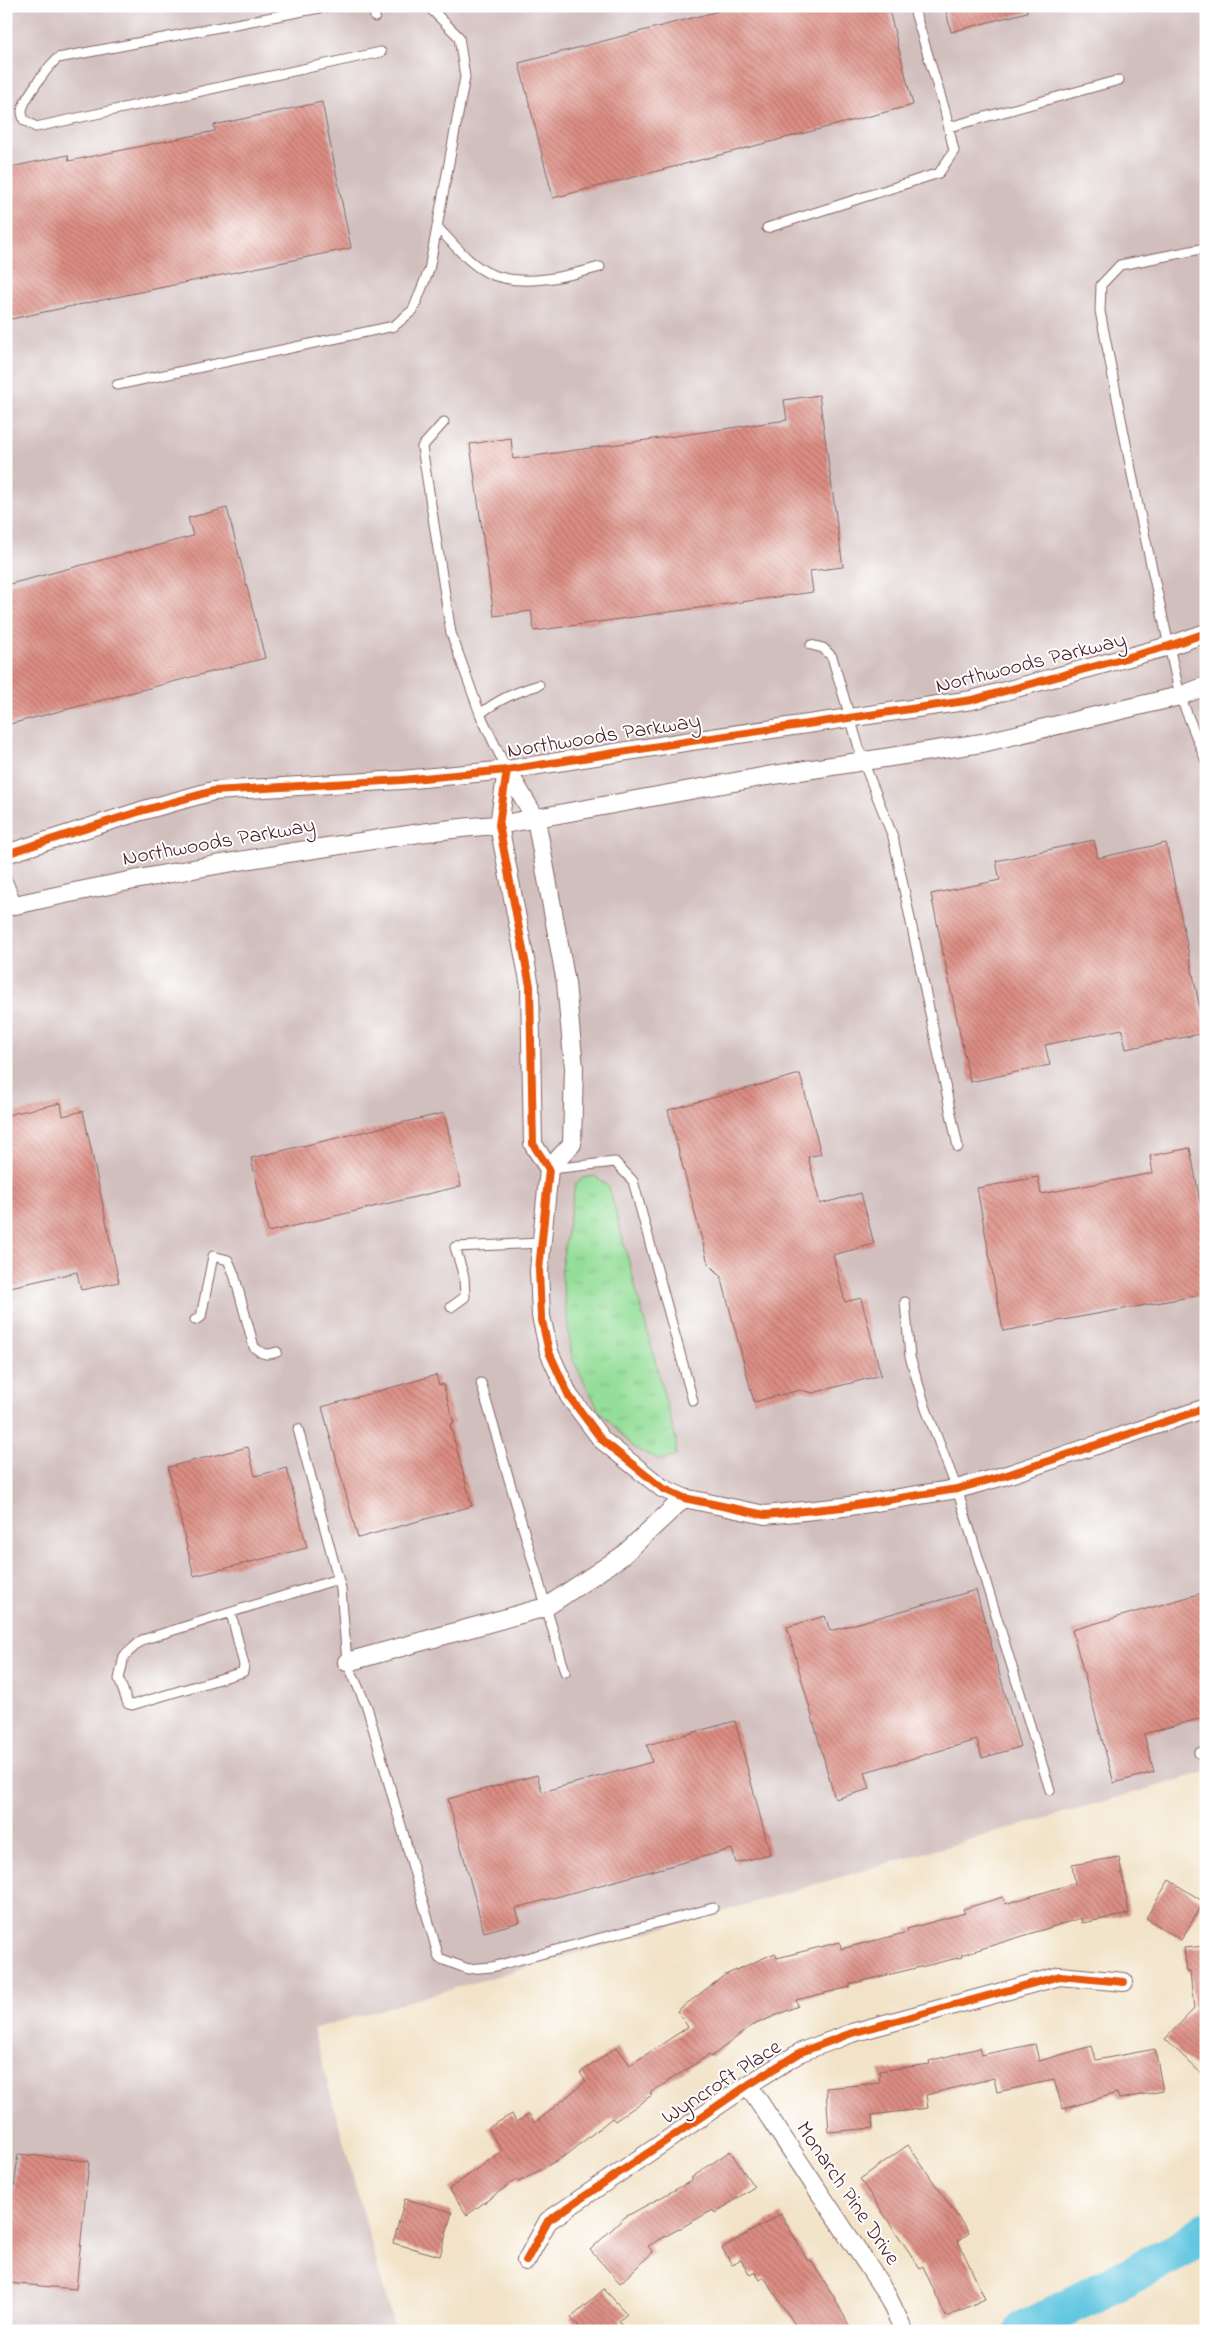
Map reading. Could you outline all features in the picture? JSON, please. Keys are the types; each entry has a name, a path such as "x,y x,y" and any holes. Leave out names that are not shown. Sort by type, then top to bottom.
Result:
{"street":[{"name":"Northwoods Parkway","path":"6,854 141,811 213,791 402,780 506,770 972,700 1169,646 1206,632"},
{"name":"Northwoods Parkway","path":"12,906 267,856 464,827 499,825 863,761 982,743 1180,696 1206,686"},
{"path":"506,770 536,819 566,983 574,1068 572,1144 548,1169"},
{"path":"506,770 499,825 530,986 533,1144 548,1169 539,1270 540,1316 549,1352 569,1396 602,1440 662,1488 684,1498 765,1515 843,1507 957,1489 1007,1475 1206,1408"},
{"path":"347,1662 546,1607 622,1556 684,1498"},
{"name":"Wyncroft Place","path":"526,2261 548,2221 748,2085 801,2052 871,2028 1060,1976 1124,1982"},
{"name":"Monarch Pine Drive","path":"748,2085 886,2293 904,2331"}],"lane":[{"path":"330,6 58,58 48,66 25,103 22,111 24,120 36,127 381,52"},
{"path":"374,6 375,17"},
{"path":"117,384 394,326 413,310 429,270 465,77 459,37 428,6"},
{"path":"767,228 939,173 954,151 949,127 913,6"},
{"path":"949,127 1119,80"},
{"path":"437,227 470,260 492,275 516,279 556,279 600,267"},
{"path":"1206,248 1120,265 1100,285 1102,319 1136,496 1180,696 1206,761"},
{"path":"444,422 422,446 450,633 480,714 506,770"},
{"path":"811,646 823,648 832,657 863,761 893,837 958,1147"},
{"path":"480,714 495,702 513,692 539,685"},
{"path":"6,876 12,906"},
{"path":"548,1169 615,1162 632,1181 693,1401"},
{"path":"452,1307 465,1297 464,1277 455,1247 541,1243"},
{"path":"195,1320 201,1317 213,1256 228,1260 234,1274 254,1347 260,1353 268,1355 276,1352"},
{"path":"905,1302 910,1357 926,1409 957,1489 1050,1790"},
{"path":"481,1383 564,1672"},
{"path":"298,1429 341,1589 347,1662 367,1707 439,1958 468,1969 492,1967 713,1908"},
{"path":"231,1613 244,1665 243,1672 132,1705 128,1704 119,1679 124,1656 142,1640 338,1579"}],"shaded area":[{"path":"6,6 1206,6 1206,1772 313,2029 395,2331 6,2331"}],"green space":[{"path":"595,1176 609,1187 676,1440 676,1456 662,1461 633,1447 599,1410 572,1358 561,1268 575,1185 583,1178"}],"building":[{"path":"738,6 888,6 913,105 553,198 519,63"},
{"path":"945,6 1027,6 1027,12 951,32"},
{"path":"322,102 351,248 6,320 6,168 68,155 69,161 215,131 214,125"},
{"path":"819,395 843,567 810,571 813,592 534,631 531,611 494,616 470,444 511,438 513,459 787,420 784,400"},
{"path":"227,508 265,658 6,725 6,585 193,536 188,518"},
{"path":"1094,840 1098,858 1166,843 1205,1033 1126,1049 1122,1029 1045,1045 1050,1065 970,1082 931,894 1000,880 996,861"},
{"path":"800,1074 821,1154 808,1157 820,1204 861,1193 874,1244 833,1255 845,1302 861,1298 881,1375 813,1393 800,1390 754,1402 721,1276 708,1263 668,1110"},
{"path":"61,1103 63,1116 83,1111 119,1282 81,1290 77,1272 6,1288 6,1115"},
{"path":"444,1113 461,1186 268,1232 251,1158"},
{"path":"1190,1148 1206,1234 1206,1294 1003,1331 977,1188 1038,1177 1041,1194 1153,1173 1150,1156"},
{"path":"436,1375 439,1385 443,1384 454,1423 450,1424 472,1506 358,1538 322,1407"},
{"path":"248,1447 255,1476 287,1468 307,1548 194,1576 168,1467"},
{"path":"976,1590 1020,1747 982,1758 977,1740 865,1772 870,1789 835,1799 787,1627 825,1616 830,1631"},
{"path":"1206,1592 1206,1717 1144,1734 1154,1772 1114,1783 1072,1630"},
{"path":"735,1721 770,1854 736,1863 732,1849 516,1908 520,1922 484,1932 448,1799 537,1775 542,1792 652,1762 647,1745"},
{"path":"1119,1857 1129,1914 1082,1923 1081,1918 961,1955 962,1957 850,1984 850,1987 796,2000 798,2006 751,2026 711,2057 709,2055 650,2093 652,2095 615,2121 612,2118 568,2154 519,2182 517,2179 467,2215 449,2189 502,2151 488,2128 512,2114 516,2122 529,2114 535,2123 586,2081 580,2073 617,2047 630,2065 688,2027 677,2011 725,1975 775,1953 777,1958 840,1942 841,1949 908,1932 907,1929 965,1913 963,1909 1003,1897 1005,1904 1075,1883 1072,1865"},
{"path":"1169,1880 1204,1902 1181,1940 1146,1918"},
{"path":"1206,1946 1206,2014 1200,2014 1206,2020 1206,2078 1165,2039 1194,2009 1190,1972 1187,1972 1184,1948"},
{"path":"1035,2044 1039,2061 1092,2046 1096,2060 1155,2049 1163,2091 1119,2099 1117,2093 1063,2109 1054,2080 997,2092 994,2078 926,2095 928,2108 872,2115 873,2128 829,2132 826,2088 880,2083 879,2071 930,2064 929,2061 979,2048 981,2055"},
{"path":"908,2145 969,2233 958,2241 985,2299 946,2317 923,2266 920,2268 860,2179"},
{"path":"730,2151 754,2187 715,2213 713,2210 648,2246 653,2252 620,2283 590,2250 625,2217 693,2180 691,2178"},
{"path":"18,2154 89,2161 76,2289 6,2283 9,2238 6,2237 7,2190 14,2190"},
{"path":"405,2199 452,2212 440,2256 393,2243"},
{"path":"781,2214 808,2261 810,2259 833,2295 852,2331 799,2331 764,2277 760,2280 755,2272 750,2275 741,2260 732,2265 722,2248"},
{"path":"604,2289 627,2314 619,2321 628,2331 583,2331 571,2318"}],"waterway":[{"path":"1022,2331 1182,2249 1206,2231"}],"cycle path":[{"path":"6,854 141,811 213,791 402,780 507,770 972,700 1169,646 1206,633"},
{"path":"507,770 499,825 530,986 533,1144 549,1169 539,1270 541,1316 549,1352 569,1396 602,1440 662,1488 684,1498 765,1515 843,1507 957,1489 1007,1475 1206,1408"},
{"path":"526,2261 548,2221 748,2085 801,2052 852,2033 1060,1976 1124,1982"}]}
